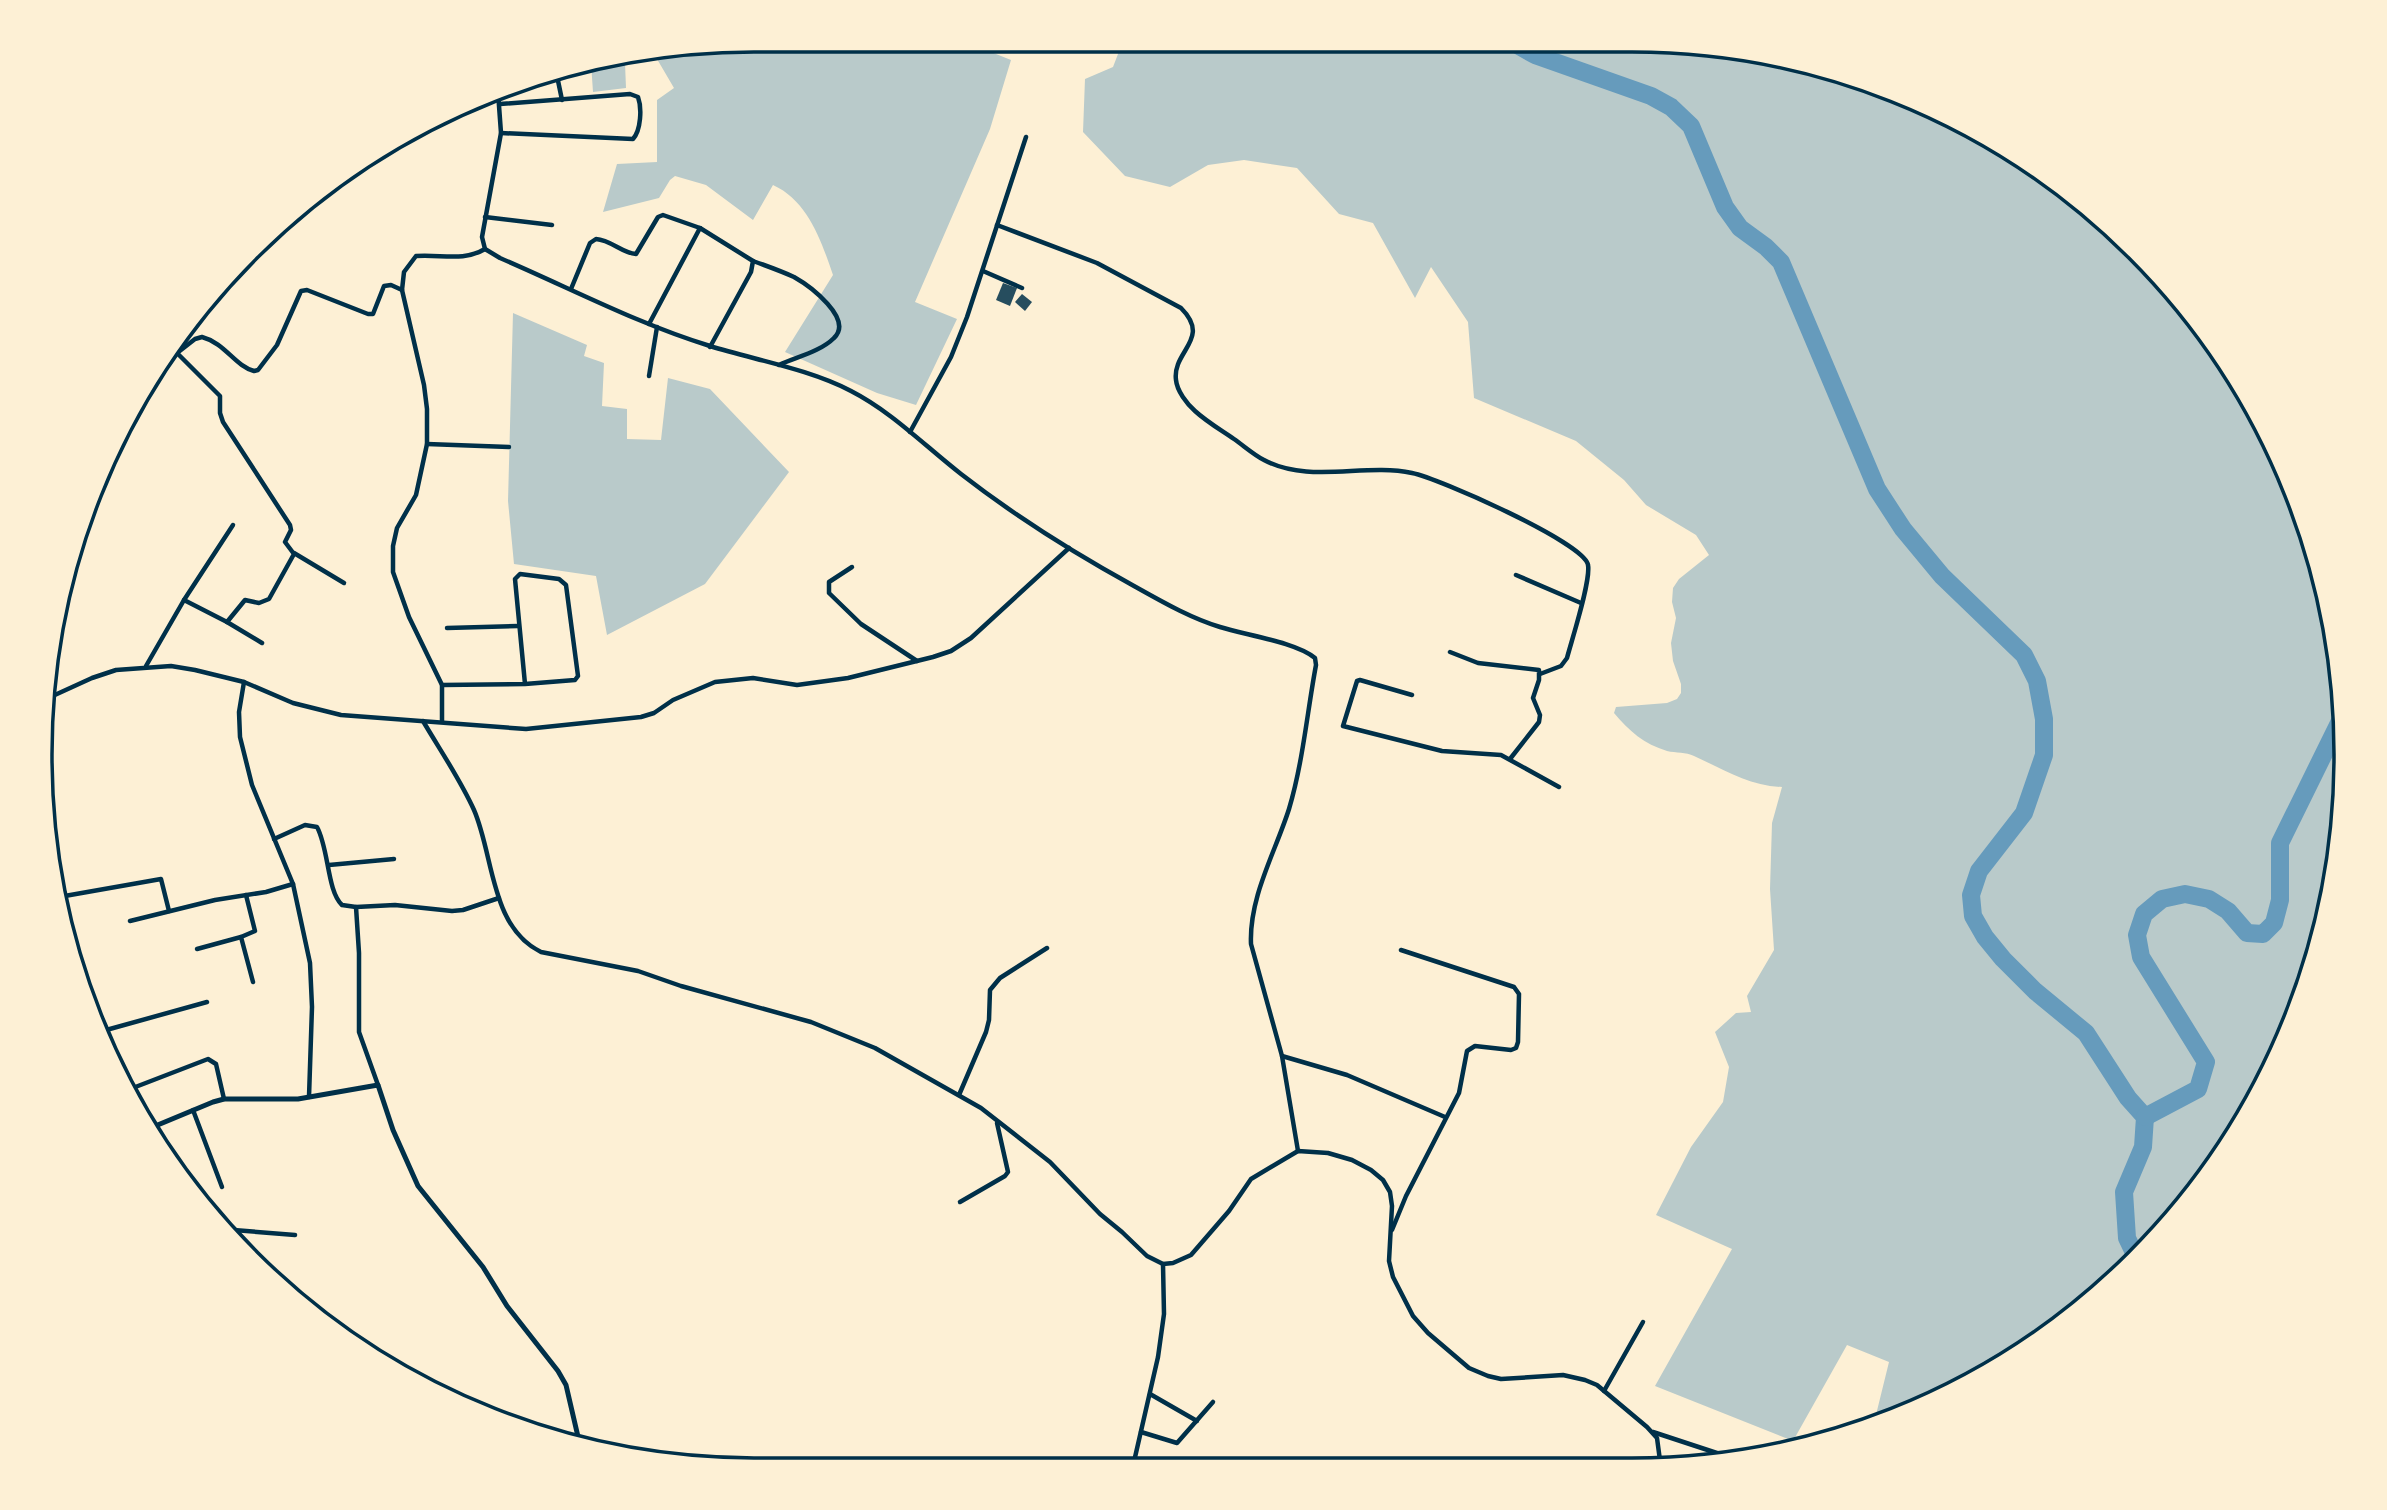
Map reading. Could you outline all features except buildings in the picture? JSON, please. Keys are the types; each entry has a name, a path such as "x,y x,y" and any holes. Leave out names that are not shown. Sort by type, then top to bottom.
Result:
{"street":[{"path":"558,81 562,100"},
{"path":"500,104 630,94 635,95 640,102 636,136 630,140 501,133"},
{"path":"499,101 501,133 482,237 485,249 649,324 850,390 911,432 987,493 1069,548 1193,617 1218,627 1297,648 1315,658 1295,786 1254,907 1251,929 1254,955 1282,1056 1298,1151"},
{"path":"911,432 951,357 983,271 1026,137"},
{"path":"571,289 590,243 596,239 636,254 658,216 663,215 700,228 753,261 792,276 808,286 830,306 840,322 839,330 829,342 778,365"},
{"path":"485,217 552,225"},
{"path":"997,225 1097,263 1181,308 1189,316 1193,336 1177,367 1175,376 1178,388 1194,410 1264,460 1285,468 1305,471 1412,472 1540,527 1581,553 1587,559 1589,567 1567,658 1561,666 1540,674"},
{"path":"649,324 700,228"},
{"path":"442,721 442,685 409,617 393,572 393,546 397,528 416,495 427,444 424,385 402,290 404,272 416,256 460,258 473,256 485,249"},
{"path":"710,346 751,272 753,261"},
{"path":"983,271 1022,288"},
{"path":"182,350 202,337 220,344 243,366 254,372 277,345 301,291 306,290 373,314 384,285 402,290"},
{"path":"649,376 657,327"},
{"path":"178,354 220,396 223,422 290,524 291,530 285,542 294,553 344,583"},
{"path":"427,444 509,447"},
{"path":"146,667 184,600 233,525"},
{"path":"56,695 104,674 171,666 244,682 317,711 341,715 526,729 602,723 654,713 673,700 715,682 753,678 797,685 848,677 951,651 971,638 1069,548"},
{"path":"227,622 245,600 259,603 269,599 294,553"},
{"path":"852,567 830,582 829,593 861,624 917,661"},
{"path":"442,685 525,684 571,682 578,676 564,581 517,575 518,626 525,684"},
{"path":"1516,575 1581,603"},
{"path":"184,600 262,643"},
{"path":"447,628 518,626"},
{"path":"1450,652 1478,663 1539,670 1533,698 1540,715 1539,722 1510,759"},
{"path":"1412,695 1357,681 1343,726 1442,751 1491,752 1510,759 1559,787"},
{"path":"244,682 239,712 240,737 252,785 293,884 310,964 312,984 309,1097"},
{"path":"423,721 466,793 475,813 499,898 510,923 529,946 541,952 638,971 691,989 811,1022 876,1048 981,1108 1050,1162 1100,1214 1147,1256 1163,1264 1173,1263 1191,1255 1229,1212 1251,1179 1298,1151 1328,1153 1352,1160 1371,1170 1390,1192 1392,1206 1388,1261 1392,1277 1413,1316 1428,1333 1469,1368 1501,1379 1563,1375 1585,1380 1604,1391 1657,1438 1660,1457"},
{"path":"274,839 305,825 317,827 323,837 336,900 342,905 395,905 463,911 499,898"},
{"path":"329,865 394,859"},
{"path":"67,896 161,879 169,912"},
{"path":"130,921 293,884"},
{"path":"197,949 255,931 246,895"},
{"path":"356,907 359,1032 393,1130 418,1186 483,1267 507,1306 558,1371 566,1385 576,1435"},
{"path":"241,937 253,982"},
{"path":"959,1095 986,1032 990,990 1000,978 1047,948"},
{"path":"1389,1237 1406,1196 1459,1093 1467,1051 1475,1046 1511,1050 1516,1048 1518,1042 1519,994 1514,987 1401,950"},
{"path":"108,1029 206,1002"},
{"path":"1282,1056 1347,1075 1445,1118"},
{"path":"136,1086 208,1059 216,1064 224,1099"},
{"path":"158,1125 224,1099 273,1100 309,1097 378,1085"},
{"path":"193,1110 222,1187"},
{"path":"960,1202 1008,1172 997,1121"},
{"path":"238,1230 295,1235"},
{"path":"1135,1458 1164,1314 1163,1264"},
{"path":"1604,1391 1643,1322"},
{"path":"1150,1394 1197,1421"},
{"path":"1142,1432 1177,1443 1213,1402"},
{"path":"1651,1432 1714,1452"}],"shaded area":[{"path":"755,52 991,52 1011,60 990,129 915,302 957,319 916,405 877,393 785,352 833,275 812,223 785,192 773,185 753,220 706,185 675,176 659,198 603,212 617,164 657,162 657,100 674,88 658,60"},
{"path":"1632,52 1724,59 1814,76 1901,106 1943,125 2022,171 2060,198 2129,258 2189,327 2216,365 2262,444 2281,486 2311,573 2321,618 2333,709 2333,801 2328,847 2311,937 2297,981 2262,1066 2240,1106 2189,1183 2160,1218 2129,1252 2060,1312 1983,1363 1943,1385 1876,1413 1889,1362 1847,1345 1794,1438 1789,1440 1655,1386 1732,1249 1656,1215 1691,1147 1723,1102 1729,1067 1715,1032 1736,1013 1751,1012 1747,996 1774,950 1770,889 1772,823 1782,787 1758,784 1691,755 1651,745 1625,726 1614,713 1616,707 1667,703 1677,699 1681,693 1671,643 1676,618 1672,602 1673,588 1679,579 1709,555 1696,535 1646,505 1624,480 1576,441 1474,398 1468,322 1431,267 1415,298 1373,223 1339,214 1297,168 1244,160 1208,165 1170,187 1125,176 1083,132 1085,79 1113,67 1118,54"},
{"path":"625,65 626,88 593,92 592,72"},
{"path":"513,313 587,345 584,356 604,363 602,406 627,409 627,439 661,440 668,378 710,389 789,472 705,584 607,635 596,576 514,564 508,501"}],"waterway":[{"path":"1530,52 1651,96 1671,107 1691,126 1725,207 1740,228 1781,262 1877,489 1903,529 1942,576 2024,655 2037,681 2044,719 2044,755 2024,813 1979,871 1971,895 1973,916 1985,937 2003,959 2035,991 2086,1033 2128,1098 2145,1117 2143,1147 2124,1192 2127,1238 2132,1249"},
{"path":"2145,1117 2198,1089 2206,1062 2141,957 2137,935 2144,914 2162,899 2185,894 2209,899 2228,911 2247,933 2263,934 2274,923 2280,900 2280,843 2334,734"}]}
